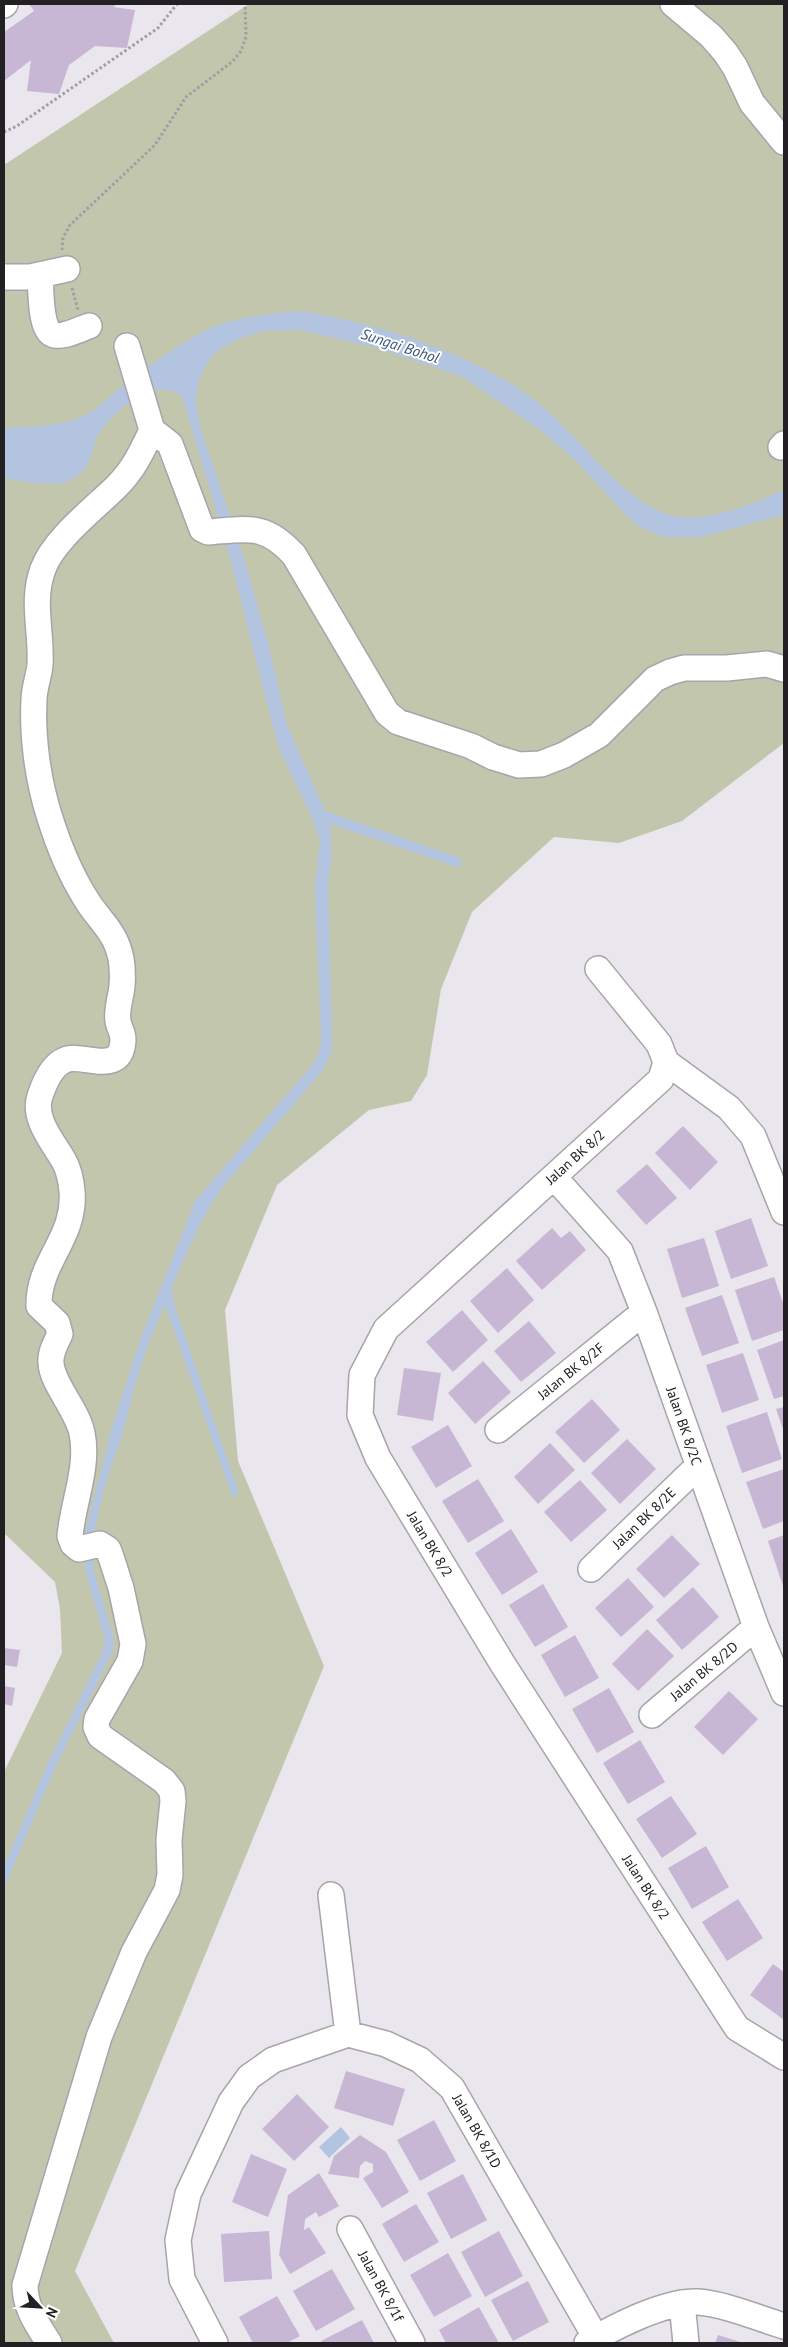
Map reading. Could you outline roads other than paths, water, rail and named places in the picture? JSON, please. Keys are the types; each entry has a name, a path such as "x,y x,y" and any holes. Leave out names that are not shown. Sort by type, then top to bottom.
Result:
{"street":[{"path":"673,4 711,36 725,52 735,67 752,103 784,142"},
{"path":"4,277 40,275 66,269"},
{"path":"40,275 44,323 47,331 52,335 59,335 89,326"},
{"path":"127,346 150,424 170,444 202,529 208,532 261,531 272,535 294,555 388,713 398,722 471,746 493,757 519,765 541,764 564,755 599,735 654,679 670,672 684,668 727,668 760,664 784,669"},
{"path":"49,2343 30,2313 25,2299 25,2285 99,2037 134,1952 167,1890 170,1874 169,1840 173,1801 172,1791 164,1781 100,1736 96,1727 97,1719 130,1661 133,1644 121,1588 108,1549 73,1544 70,1536 82,1461 82,1434 76,1416 52,1374 50,1362 52,1351 60,1334 57,1323 39,1306 39,1295 46,1268 68,1227 72,1192 65,1163 41,1118 39,1099 58,1063 67,1058 98,1062 109,1061 119,1053 123,1044 123,1032 118,1021 122,967 117,943 86,901 73,875 49,816 42,788 34,717 34,698 40,664 36,597 44,564 68,532 118,485 134,466 150,424"},
{"path":"598,969 659,1044 666,1062 729,1108 753,1136 784,1212"},
{"name":"Jalan BK 8/2","path":"666,1062 661,1079 386,1330 362,1375 360,1415 378,1458 497,1654 737,2028 784,2057"},
{"name":"Jalan BK 8/2C","path":"554,1176 620,1251 644,1312 756,1627 784,1693"},
{"name":"Jalan BK 8/2F","path":"498,1430 644,1312"},
{"name":"Jalan BK 8/2E","path":"590,1569 698,1466"},
{"name":"Jalan BK 8/2D","path":"652,1715 756,1627"},
{"path":"215,2343 182,2279 178,2240 188,2194 231,2102 249,2077 272,2060 348,2034 331,1895"},
{"name":"Jalan BK 8/1D","path":"348,2034 386,2044 420,2060 452,2088 591,2340"},
{"name":"Jalan BK 8/1f","path":"350,2229 412,2343"},
{"path":"591,2340 657,2310 682,2303 698,2302 714,2305 784,2326"},
{"path":"682,2303 686,2343"}],"water":[{"name":"Sungai Bohol","path":"302,311 396,333 428,344 490,371 542,406 629,492 661,512 676,516 708,516 740,508 784,490 784,515 701,537 666,537 648,531 632,521 573,458 540,430 463,377 380,349 301,330 263,331 238,339 213,354 200,376 195,400 201,430 243,555 268,643 287,725 325,811 461,858 461,868 330,824 332,854 328,881 332,1051 323,1070 221,1189 201,1222 172,1286 174,1304 239,1493 233,1498 165,1305 148,1344 135,1384 123,1433 105,1485 92,1541 94,1572 114,1640 113,1651 56,1766 4,1888 4,1866 49,1761 103,1651 105,1639 86,1574 83,1542 111,1431 140,1340 195,1201 314,1063 320,1050 321,1038 315,891 320,841 313,820 282,755 273,727 230,557 182,396 171,391 159,390 136,397 125,405 97,436 91,457 83,471 64,483 34,483 4,477 4,428 51,425 79,418 98,407 159,359 207,330 220,324 247,317"},
{"path":"341,2127 350,2138 329,2158 319,2147"}]}
